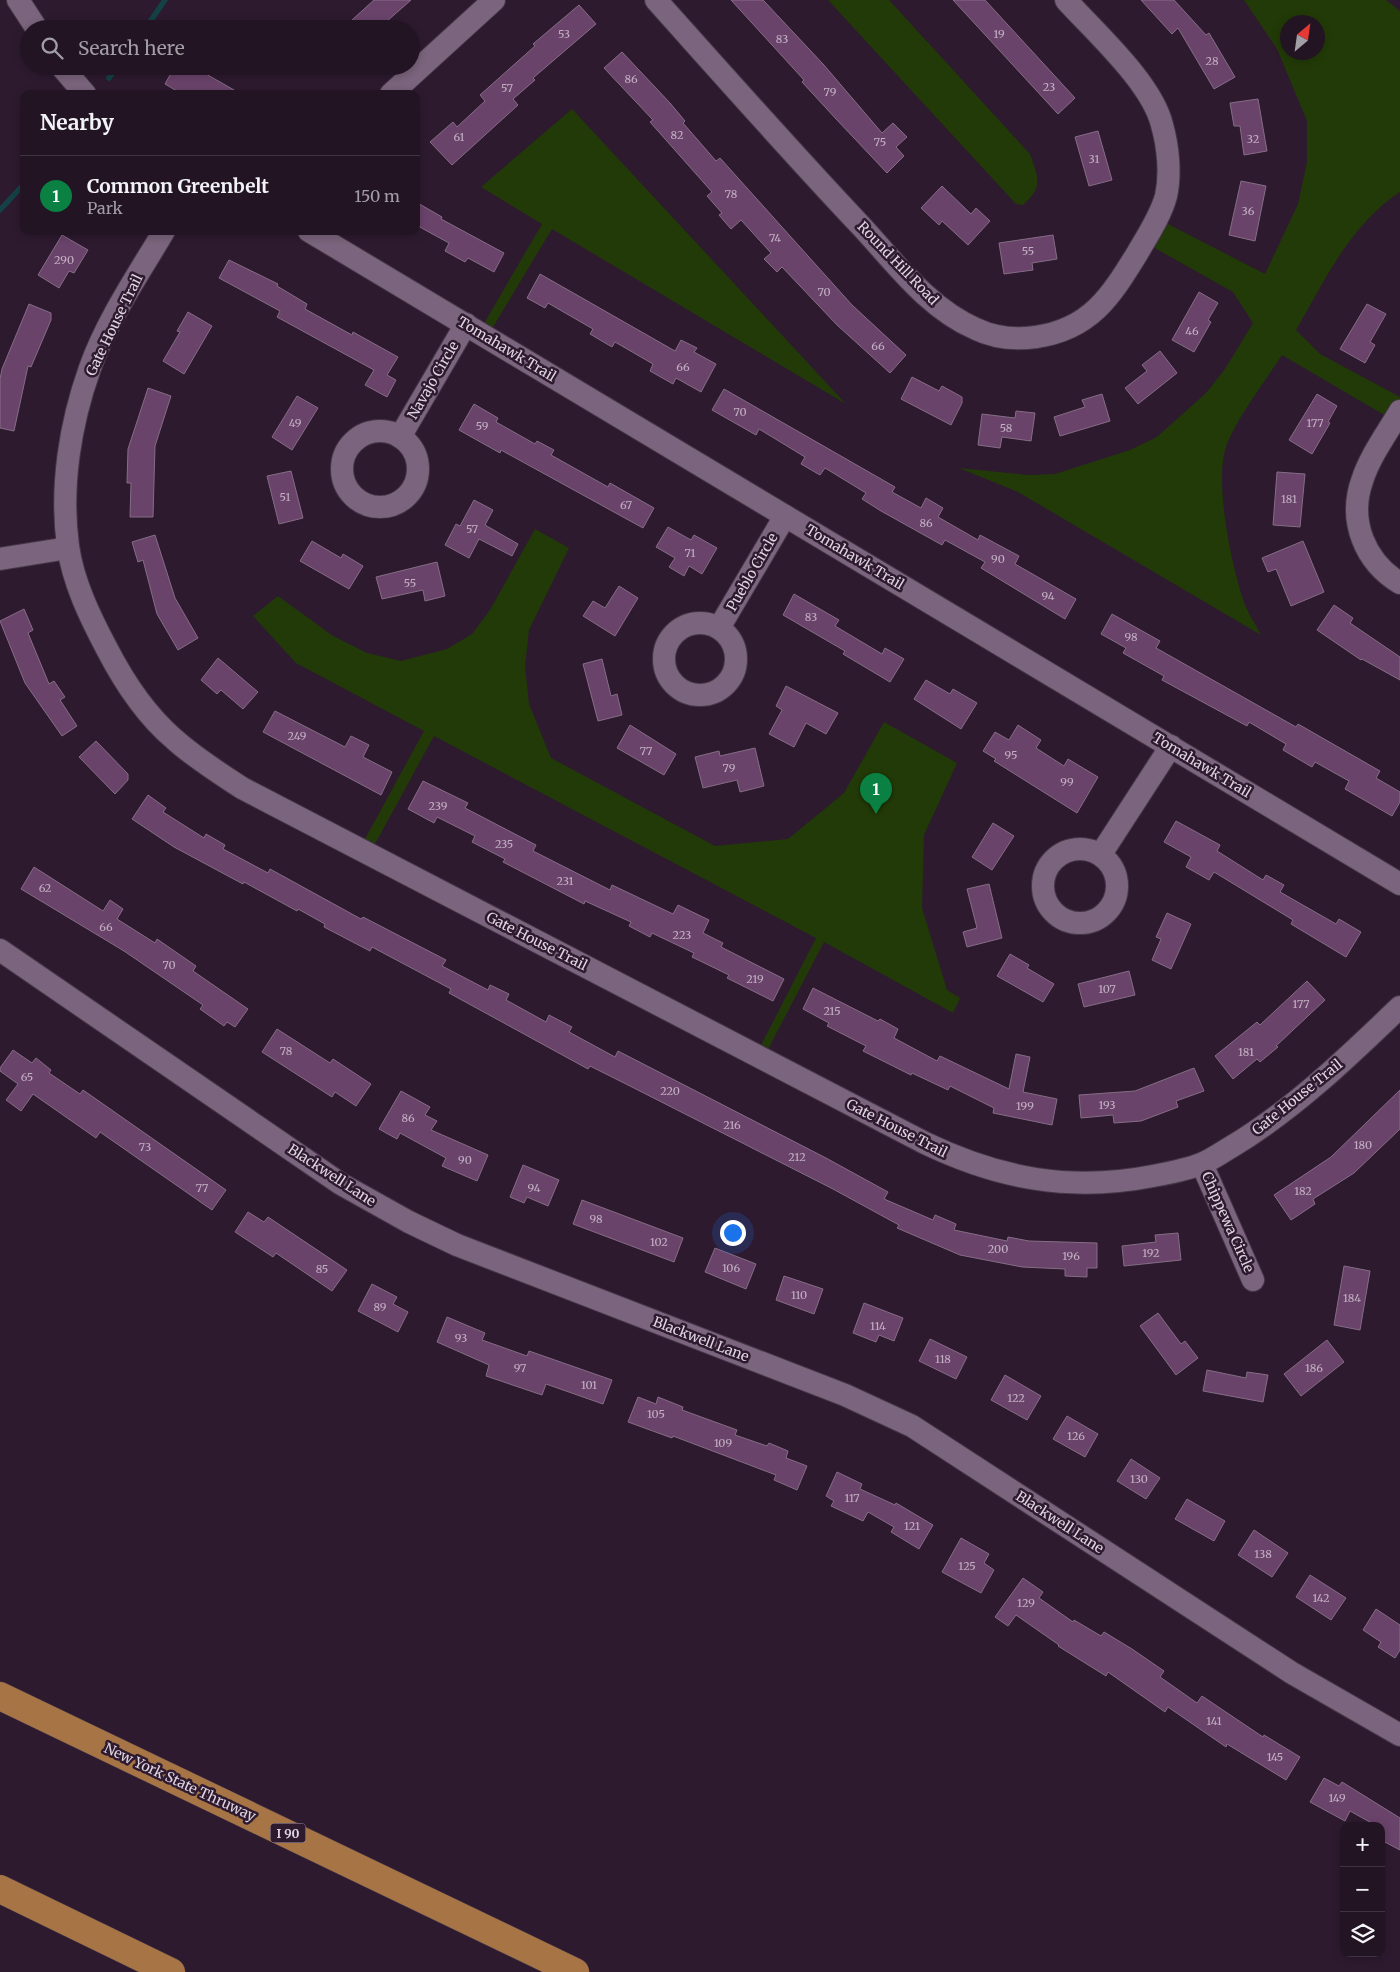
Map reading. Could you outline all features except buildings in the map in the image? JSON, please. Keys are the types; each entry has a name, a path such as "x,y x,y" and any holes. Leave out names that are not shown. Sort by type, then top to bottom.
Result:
{"highway":[{"name":"New York State Thruway","path":"0,1696 391,1882 575,1972"},
{"path":"0,1889 171,1972"}],"street":[{"path":"18,0 31,20"},
{"path":"420,68 494,0"},
{"name":"Round Hill Road","path":"656,0 822,185 929,298 953,317 975,329 995,337 1021,340 1072,329 1092,315 1113,292 1130,266 1155,222 1166,196 1166,143 1162,121 1149,96 1133,74 1066,0"},
{"path":"69,75 82,90"},
{"path":"395,90 412,75"},
{"name":"Gate House Trail","path":"162,235 132,284 90,366 78,408 67,462 65,508 68,548 76,580 94,624 120,674 146,710 180,744 242,788 957,1159 994,1171 1035,1180 1076,1184 1119,1182 1202,1164 1251,1135 1301,1097 1400,1007"},
{"name":"Tomahawk Trail","path":"316,235 1400,884"},
{"name":"Navajo Circle","path":"400,437 466,324"},
{"path":"1400,411 1367,468 1358,498 1358,515 1364,546 1380,569 1400,583"},
{"name":"Pueblo Circle","path":"719,628 785,516"},
{"path":"0,559 68,548"},
{"path":"1101,854 1171,746"},
{"name":"Blackwell Lane","path":"0,950 341,1184 408,1222 458,1245 845,1395 912,1426 1287,1670 1400,1735"},
{"name":"Chippewa Circle","path":"1202,1164 1253,1280"}],"green space":[{"path":"828,0 889,0 1030,154 1037,176 1037,187 1023,205 1016,204"},
{"path":"1244,0 1386,0 1400,11 1400,192 1382,205 1353,237 1328,273 1296,330 1320,354 1400,397 1400,402 1391,419 1282,355 1242,415 1225,450 1222,466 1222,485 1226,528 1235,571 1247,609 1261,635 1018,492 959,468 1029,475 1055,474 1130,450 1157,437 1206,393 1225,369 1253,323 1233,292 1151,246 1164,222 1265,274 1298,204 1307,162 1307,121 1282,60 1325,60 1325,15 1280,15 1280,56"},
{"path":"572,109 846,404 552,229 490,332 482,327 542,224 481,187"},
{"path":"535,529 569,548 529,630 525,666 529,704 551,758 715,846 788,839 844,793 884,722 957,763 924,835 922,908 947,990 960,998 953,1013 824,942 763,1059 756,1055 816,938 434,736 375,844 365,839 424,731 296,663 253,616 278,596 333,636 367,653 401,661 447,649 472,634 490,610"}],"waterway":[{"path":"151,20 165,0"},
{"path":"0,210 20,188"}],"place":[{"name":"Common Greenbelt","path":"876,814"}]}
